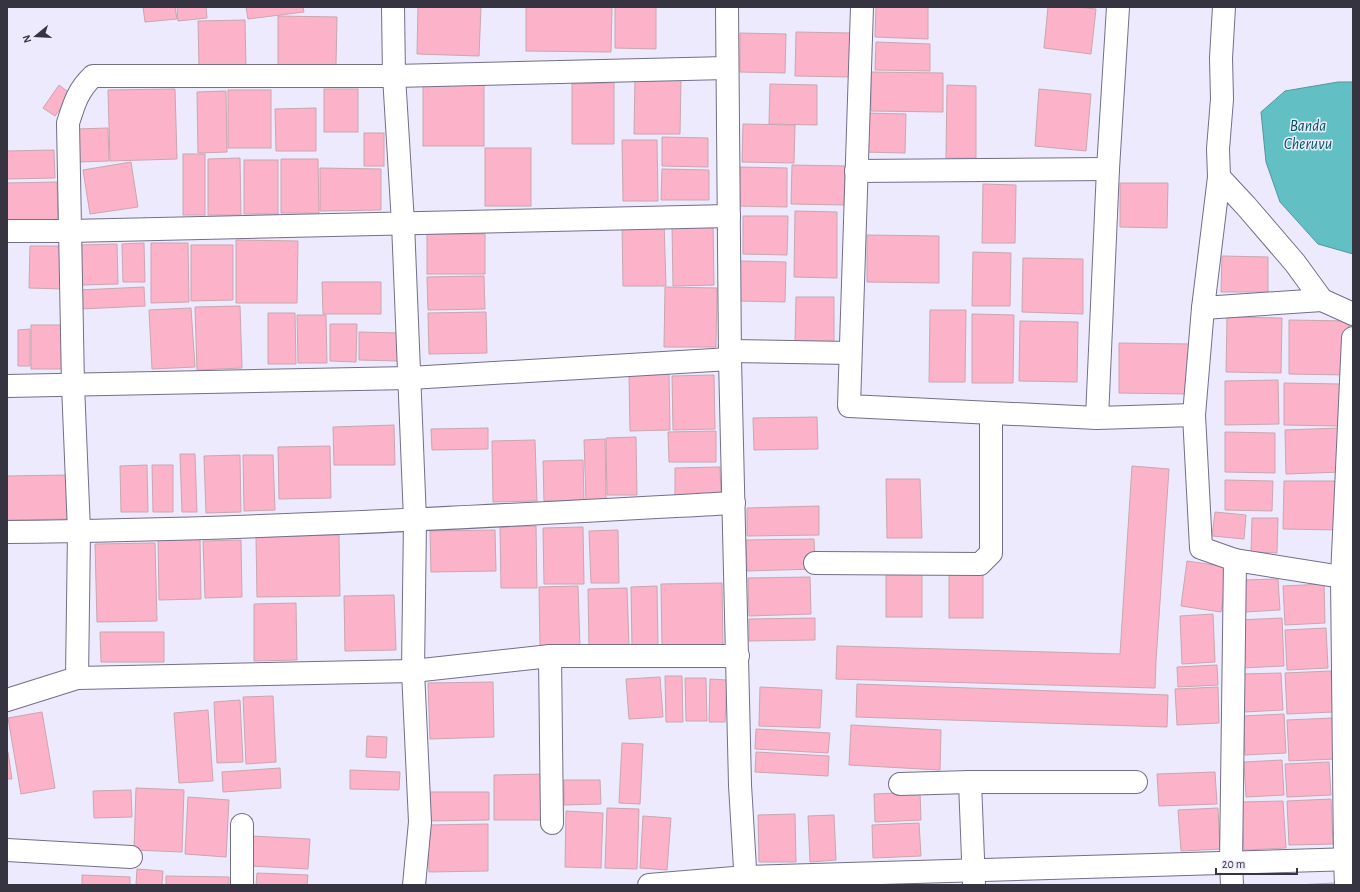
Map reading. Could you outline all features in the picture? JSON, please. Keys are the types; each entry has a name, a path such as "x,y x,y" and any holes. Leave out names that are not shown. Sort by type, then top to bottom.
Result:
{"street":[{"path":"393,7 394,76 403,224 415,520 412,671 420,822 414,885"},
{"path":"727,7 730,355 740,785 746,881"},
{"path":"862,7 849,406 1097,418 1194,415"},
{"path":"1097,418 1108,169 1118,7"},
{"path":"1224,7 1221,58 1222,99 1218,149 1219,177 1203,308 1194,415 1201,548 1235,560 1342,577"},
{"path":"77,678 79,532 73,385 68,123 76,97 84,84 93,76 394,76 727,68"},
{"path":"856,171 1108,169"},
{"path":"1219,177 1295,263 1322,300"},
{"path":"7,231 70,231 729,216"},
{"path":"1203,308 1322,300 1353,314"},
{"path":"1346,885 1349,859 1342,577 1353,338"},
{"path":"7,386 410,378 730,355 850,353"},
{"path":"815,563 980,564 991,553 991,413"},
{"path":"7,532 79,532 415,520 734,503"},
{"path":"1232,885 1231,863 1235,560"},
{"path":"7,700 77,678 412,671 550,656 738,656"},
{"path":"550,656 552,823"},
{"path":"970,782 974,877"},
{"path":"900,784 970,782 1136,782"},
{"path":"242,825 242,885"},
{"path":"7,850 131,857"},
{"path":"649,885 746,881 974,877 1231,863 1349,859"}],"water":[{"name":"Banda Cheruvu","path":"1338,82 1353,82 1353,254 1318,244 1280,202 1266,162 1261,112 1285,91"}],"building":[{"path":"143,7 175,7 177,19 145,22"},
{"path":"177,7 206,7 207,18 178,21"},
{"path":"246,7 303,7 304,12 248,19"},
{"path":"418,7 481,7 479,56 417,54"},
{"path":"526,7 612,7 611,52 526,51"},
{"path":"615,7 656,7 656,49 615,48"},
{"path":"876,7 928,7 928,39 875,37"},
{"path":"1048,7 1096,9 1091,54 1044,48"},
{"path":"278,16 337,17 336,65 278,65"},
{"path":"245,20 246,66 199,67 198,21"},
{"path":"796,32 850,33 850,77 795,76"},
{"path":"740,33 786,34 785,73 740,72"},
{"path":"876,42 930,44 930,71 875,70"},
{"path":"871,72 943,73 943,112 871,111"},
{"path":"635,76 681,77 680,134 634,134"},
{"path":"614,83 614,144 572,144 572,84"},
{"path":"770,84 817,85 817,125 769,124"},
{"path":"59,85 71,94 55,116 43,108"},
{"path":"423,85 484,85 484,146 423,146"},
{"path":"947,85 976,86 976,158 946,158"},
{"path":"175,89 177,159 110,161 108,90"},
{"path":"324,89 358,89 358,132 324,132"},
{"path":"1039,89 1091,94 1086,151 1035,146"},
{"path":"228,90 271,90 271,148 228,148"},
{"path":"226,91 227,152 198,153 197,92"},
{"path":"316,108 316,151 276,151 275,109"},
{"path":"864,113 906,114 905,153 863,152"},
{"path":"743,124 795,125 794,163 742,162"},
{"path":"108,128 109,161 77,162 76,129"},
{"path":"364,133 384,133 384,166 364,166"},
{"path":"662,137 708,138 708,167 662,166"},
{"path":"622,140 657,140 658,201 623,201"},
{"path":"485,148 531,148 531,206 485,206"},
{"path":"54,150 55,178 7,179 7,151"},
{"path":"183,154 205,154 205,215 183,215"},
{"path":"240,158 241,215 208,215 208,159"},
{"path":"281,159 318,159 319,213 281,213"},
{"path":"244,160 278,160 278,214 244,214"},
{"path":"131,162 138,207 90,214 83,170"},
{"path":"792,165 845,166 844,205 791,204"},
{"path":"740,167 787,168 787,207 739,206"},
{"path":"320,168 381,169 381,210 320,211"},
{"path":"662,169 709,170 709,200 661,200"},
{"path":"57,182 58,222 7,224 7,183"},
{"path":"1120,183 1168,183 1167,228 1120,227"},
{"path":"983,184 1016,185 1015,243 982,243"},
{"path":"795,211 837,212 837,278 794,277"},
{"path":"743,216 788,216 787,255 743,254"},
{"path":"664,222 666,286 623,286 622,223"},
{"path":"672,225 713,225 714,285 673,286"},
{"path":"427,234 485,234 485,274 427,274"},
{"path":"867,235 939,236 939,283 867,282"},
{"path":"236,240 298,241 297,303 236,303"},
{"path":"144,243 145,282 123,282 122,244"},
{"path":"151,243 188,243 189,302 151,303"},
{"path":"117,244 118,284 82,285 81,245"},
{"path":"191,245 233,245 233,300 191,301"},
{"path":"30,246 65,246 64,289 29,288"},
{"path":"973,252 1011,253 1010,306 972,306"},
{"path":"1222,256 1268,257 1268,292 1221,292"},
{"path":"1023,258 1083,259 1083,314 1022,312"},
{"path":"740,261 786,262 785,302 739,301"},
{"path":"484,276 485,309 428,310 427,277"},
{"path":"322,282 381,282 381,314 323,314"},
{"path":"144,287 145,306 81,309 80,290"},
{"path":"665,287 717,288 716,347 664,347"},
{"path":"796,297 834,297 834,344 795,343"},
{"path":"240,306 242,368 197,370 195,307"},
{"path":"191,308 195,367 152,369 149,310"},
{"path":"930,310 966,310 965,382 929,382"},
{"path":"486,312 487,353 429,354 428,313"},
{"path":"268,313 295,313 296,364 268,364"},
{"path":"972,314 1014,315 1013,383 972,383"},
{"path":"297,315 326,315 327,363 298,363"},
{"path":"1227,317 1282,318 1281,373 1226,372"},
{"path":"1289,320 1349,321 1348,375 1289,374"},
{"path":"1020,321 1078,322 1077,382 1019,381"},
{"path":"330,324 357,324 356,362 330,361"},
{"path":"31,325 63,325 63,369 31,369"},
{"path":"30,329 30,366 18,366 18,330"},
{"path":"359,332 398,333 398,361 359,360"},
{"path":"1119,343 1189,344 1188,394 1119,393"},
{"path":"669,373 670,430 630,431 629,374"},
{"path":"714,375 715,429 673,430 672,376"},
{"path":"1278,380 1279,424 1225,425 1225,381"},
{"path":"1284,383 1340,384 1340,426 1284,425"},
{"path":"817,417 818,449 754,450 753,418"},
{"path":"394,425 395,465 334,465 333,427"},
{"path":"488,428 488,449 432,450 431,429"},
{"path":"1339,428 1341,472 1286,474 1285,430"},
{"path":"716,431 716,462 669,462 668,432"},
{"path":"1225,432 1275,433 1275,473 1225,472"},
{"path":"636,437 637,495 607,495 606,438"},
{"path":"605,439 606,500 586,500 584,440"},
{"path":"535,440 537,501 493,502 492,441"},
{"path":"330,446 331,498 279,499 278,447"},
{"path":"180,454 195,454 197,512 182,512"},
{"path":"240,455 241,512 206,513 204,456"},
{"path":"243,455 273,455 275,510 244,511"},
{"path":"583,460 584,500 544,501 543,461"},
{"path":"147,465 148,512 121,512 120,466"},
{"path":"152,465 173,465 173,512 153,512"},
{"path":"1132,466 1169,469 1155,688 836,679 837,646 1120,654"},
{"path":"720,467 721,497 675,497 675,468"},
{"path":"68,475 69,519 7,520 7,476"},
{"path":"886,479 920,479 922,538 887,538"},
{"path":"1225,480 1273,481 1272,511 1225,510"},
{"path":"1284,481 1340,481 1340,530 1283,529"},
{"path":"819,506 819,535 747,536 747,508"},
{"path":"1215,512 1246,515 1244,539 1212,536"},
{"path":"1252,518 1278,518 1277,553 1251,552"},
{"path":"536,526 537,588 501,588 500,527"},
{"path":"583,527 584,584 544,584 543,528"},
{"path":"495,530 496,571 431,572 430,531"},
{"path":"618,530 619,583 591,583 589,531"},
{"path":"339,535 340,596 257,597 256,537"},
{"path":"158,537 200,537 201,599 159,600"},
{"path":"814,539 815,569 747,571 746,540"},
{"path":"241,540 242,597 205,598 203,541"},
{"path":"155,543 157,621 97,622 95,544"},
{"path":"1187,561 1228,567 1221,612 1181,606"},
{"path":"886,563 922,563 922,617 886,617"},
{"path":"949,564 983,564 983,618 949,618"},
{"path":"810,577 811,614 749,616 748,578"},
{"path":"1278,579 1280,610 1245,612 1243,580"},
{"path":"722,583 723,645 662,647 661,584"},
{"path":"1324,584 1325,623 1285,625 1283,586"},
{"path":"578,586 580,647 540,648 539,587"},
{"path":"657,586 658,647 632,648 631,587"},
{"path":"627,588 629,646 589,647 588,589"},
{"path":"394,595 396,650 345,651 344,596"},
{"path":"296,603 297,660 254,661 254,604"},
{"path":"1213,614 1215,662 1182,664 1180,616"},
{"path":"815,618 815,640 749,641 749,619"},
{"path":"1282,618 1284,666 1241,668 1239,620"},
{"path":"1326,628 1328,668 1287,670 1285,630"},
{"path":"100,632 164,632 164,662 101,662"},
{"path":"1217,665 1218,685 1178,687 1177,667"},
{"path":"1331,671 1333,712 1287,714 1285,673"},
{"path":"1281,673 1283,710 1244,712 1242,674"},
{"path":"665,676 682,676 683,722 666,722"},
{"path":"660,677 663,717 629,719 626,679"},
{"path":"685,678 706,678 707,721 686,721"},
{"path":"710,679 727,680 725,722 709,722"},
{"path":"493,682 494,737 430,739 428,683"},
{"path":"857,684 1168,695 1167,727 856,717"},
{"path":"760,687 822,690 820,728 759,726"},
{"path":"1218,687 1219,723 1177,725 1175,689"},
{"path":"273,696 276,762 246,764 243,697"},
{"path":"240,700 243,762 217,763 214,702"},
{"path":"208,710 213,781 179,783 174,713"},
{"path":"42,712 55,788 21,794 8,718"},
{"path":"1284,714 1286,753 1245,755 1243,716"},
{"path":"1333,718 1335,759 1289,761 1287,720"},
{"path":"851,725 941,730 940,770 849,765"},
{"path":"756,729 830,733 828,753 755,749"},
{"path":"367,736 387,737 386,758 366,757"},
{"path":"622,743 643,744 640,804 619,803"},
{"path":"8,752 12,779 7,779"},
{"path":"756,752 829,756 828,776 755,772"},
{"path":"1282,760 1284,795 1246,797 1244,762"},
{"path":"1329,762 1331,795 1287,797 1285,764"},
{"path":"280,768 281,788 223,792 222,772"},
{"path":"350,770 400,772 399,790 350,789"},
{"path":"1215,772 1217,804 1159,806 1157,774"},
{"path":"547,774 547,820 494,820 494,775"},
{"path":"564,780 600,780 601,804 564,805"},
{"path":"136,788 184,790 182,852 134,850"},
{"path":"131,790 132,817 94,818 93,791"},
{"path":"427,792 489,792 489,820 428,821"},
{"path":"920,792 921,820 875,822 874,794"},
{"path":"188,797 229,800 226,857 185,854"},
{"path":"1331,799 1333,844 1289,845 1287,801"},
{"path":"1283,801 1286,848 1244,850 1241,802"},
{"path":"607,808 639,809 637,869 605,868"},
{"path":"1218,808 1220,849 1181,851 1178,810"},
{"path":"566,811 603,813 601,868 565,867"},
{"path":"795,814 796,862 759,862 758,815"},
{"path":"834,815 836,860 810,862 808,816"},
{"path":"643,816 671,818 667,870 640,868"},
{"path":"919,823 921,856 873,858 872,825"},
{"path":"488,824 488,871 429,872 428,825"},
{"path":"251,836 310,839 308,869 250,866"},
{"path":"137,869 163,871 162,885 136,885"},
{"path":"257,873 308,875 307,885 256,885"},
{"path":"82,875 130,877 130,885 82,885"},
{"path":"166,876 229,877 229,885 166,885"},
{"path":"1334,883 1334,885 1296,885"}]}
